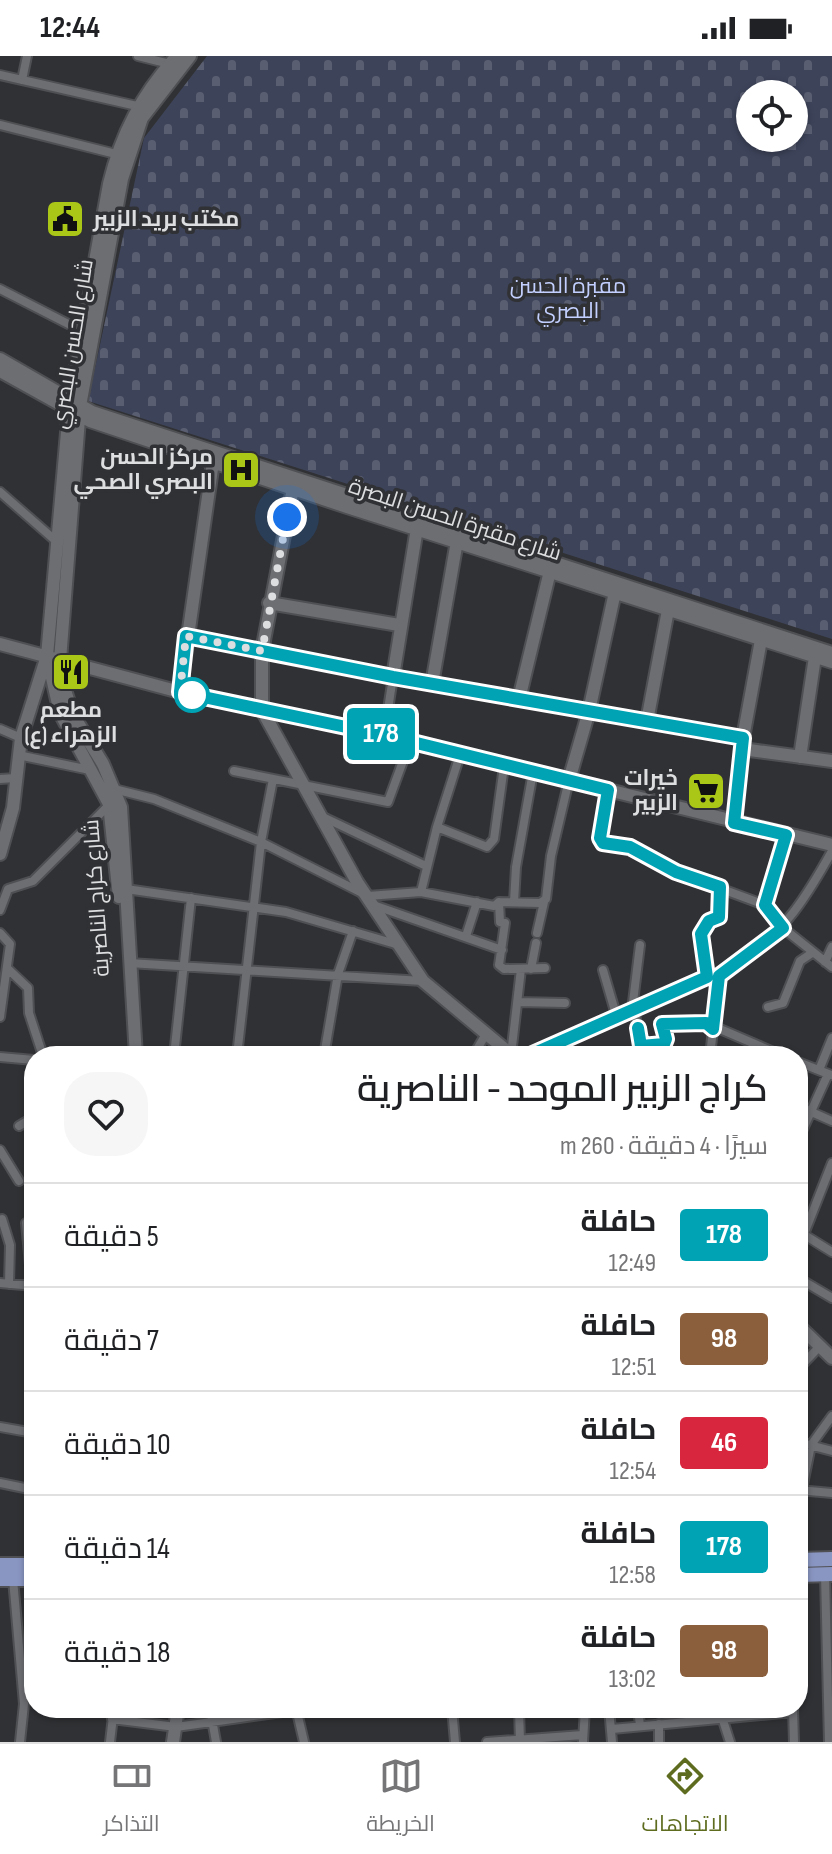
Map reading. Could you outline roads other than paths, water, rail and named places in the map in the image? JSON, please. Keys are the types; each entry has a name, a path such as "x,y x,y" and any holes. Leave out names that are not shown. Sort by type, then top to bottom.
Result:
{"main road":[{"path":"808,1560 832,1559"},
{"path":"0,1565 24,1565"},
{"path":"808,1575 829,1574"}],"street":[{"path":"22,80 27,56"},
{"path":"138,56 174,60"},
{"name":"شارع الحسن البصري","path":"54,658 56,541 75,407 119,191 132,141 152,101 190,56"},
{"name":"شارع الحسن البصري","path":"54,658 82,331 116,154 137,106 174,60"},
{"path":"0,75 137,106"},
{"path":"0,125 116,154"},
{"path":"0,289 82,331"},
{"path":"0,359 75,407"},
{"path":"0,371 75,407"},
{"name":"شارع مقبرة الحسن البصرة","path":"75,407 213,462 293,488 349,501 457,541 511,553 550,571 832,662"},
{"name":"شارع مقبرة الحسن البصرة","path":"75,407 349,501 832,653"},
{"path":"180,692 213,462"},
{"path":"293,488 262,651 262,710 325,818 357,882 423,981 501,1046"},
{"path":"0,492 56,541"},
{"path":"384,735 399,625 417,528"},
{"path":"432,684 457,541"},
{"path":"519,699 550,571"},
{"path":"537,933 569,780 589,711 615,592"},
{"path":"269,603 399,625"},
{"path":"647,721 668,610"},
{"path":"186,636 393,677 647,721 800,757 832,761"},
{"path":"734,823 743,743 761,640"},
{"path":"0,644 180,692 384,735 832,848 805,899 783,928 719,976 707,977 551,1046"},
{"path":"800,757 815,657"},
{"path":"0,854 21,738 54,658"},
{"name":"شارع كراج الناصرية","path":"54,658 60,713 109,804 116,862 127,1046"},
{"name":"شارع كراج الناصرية","path":"54,658 73,715 114,789 124,824 135,1046"},
{"path":"0,729 21,738"},
{"path":"234,771 388,802 410,742"},
{"path":"18,755 90,770"},
{"path":"421,892 437,827 460,755"},
{"path":"437,827 483,846 491,844 504,766"},
{"path":"514,902 516,867 533,772"},
{"path":"0,779 16,778"},
{"path":"238,1046 261,842 273,779"},
{"path":"114,789 154,799 261,842 372,901 502,950"},
{"path":"608,790 600,838 603,843 630,847 676,872 765,905 783,928 829,964 832,947"},
{"path":"0,910 4,887 33,881 109,804"},
{"path":"325,818 426,866"},
{"path":"765,905 786,835"},
{"path":"707,977 701,934 709,921 719,917 720,887"},
{"path":"126,889 286,912 401,946"},
{"path":"372,901 421,892 494,906 499,902 544,902"},
{"path":"175,1046 191,898"},
{"path":"466,936 477,902"},
{"path":"499,902 500,922 505,923 501,968 545,968"},
{"path":"326,1046 338,974 353,931"},
{"path":"0,933 10,944 0,1017"},
{"path":"531,969 536,943"},
{"path":"640,945 633,994 640,1046"},
{"path":"768,1007 783,1003 800,961 812,953"},
{"path":"129,963 423,981"},
{"path":"8,969 28,988 29,1013 40,1046"},
{"path":"513,1046 521,969"},
{"path":"603,970 617,1018"},
{"path":"711,1046 719,976"},
{"path":"518,1002 565,1003"},
{"path":"657,1046 664,1044 666,1039 662,1024 706,1023 713,1029 757,1046"},
{"path":"479,1046 486,1034"},
{"path":"808,1117 826,1073 832,1038"},
{"path":"0,1057 24,1059"},
{"path":"810,1112 832,1121"},
{"path":"19,1126 24,1123"},
{"path":"0,1150 19,1181"},
{"path":"808,1216 832,1163"},
{"path":"2,1219 10,1245 4,1284 24,1285"},
{"path":"808,1237 832,1252"},
{"path":"808,1284 832,1298"},
{"path":"808,1335 832,1358"},
{"path":"808,1359 820,1346"},
{"path":"808,1456 811,1445 832,1416"},
{"path":"0,1427 24,1431"},
{"path":"808,1444 832,1451"},
{"path":"0,1483 24,1488"},
{"path":"808,1491 832,1493"},
{"path":"829,1574 829,1742"},
{"path":"6,1579 24,1704 20,1742"},
{"path":"173,1742 177,1718"},
{"path":"211,1718 216,1742"},
{"path":"110,1742 112,1719 176,1727 242,1718"},
{"path":"299,1718 304,1742"},
{"path":"453,1718 455,1742"},
{"path":"519,1718 520,1741"},
{"path":"487,1742 583,1739 584,1718"},
{"path":"610,1718 612,1742"},
{"path":"639,1718 640,1726"},
{"path":"612,1729 687,1718"},
{"path":"722,1718 730,1742"},
{"path":"793,1718 794,1742"},
{"path":"659,1724 659,1742"}],"place":[{"name":"مكتب بريد الزبير","path":"65,219"},
{"name":"مركز الحسن البصري الصحي","path":"241,470"},
{"name":"مطعم الزهراء (ع)","path":"71,672"},
{"name":"خيرات الزبير","path":"706,791"}],"park label":[{"name":"مقبرة الحسن البصري","path":"568,298"}]}
